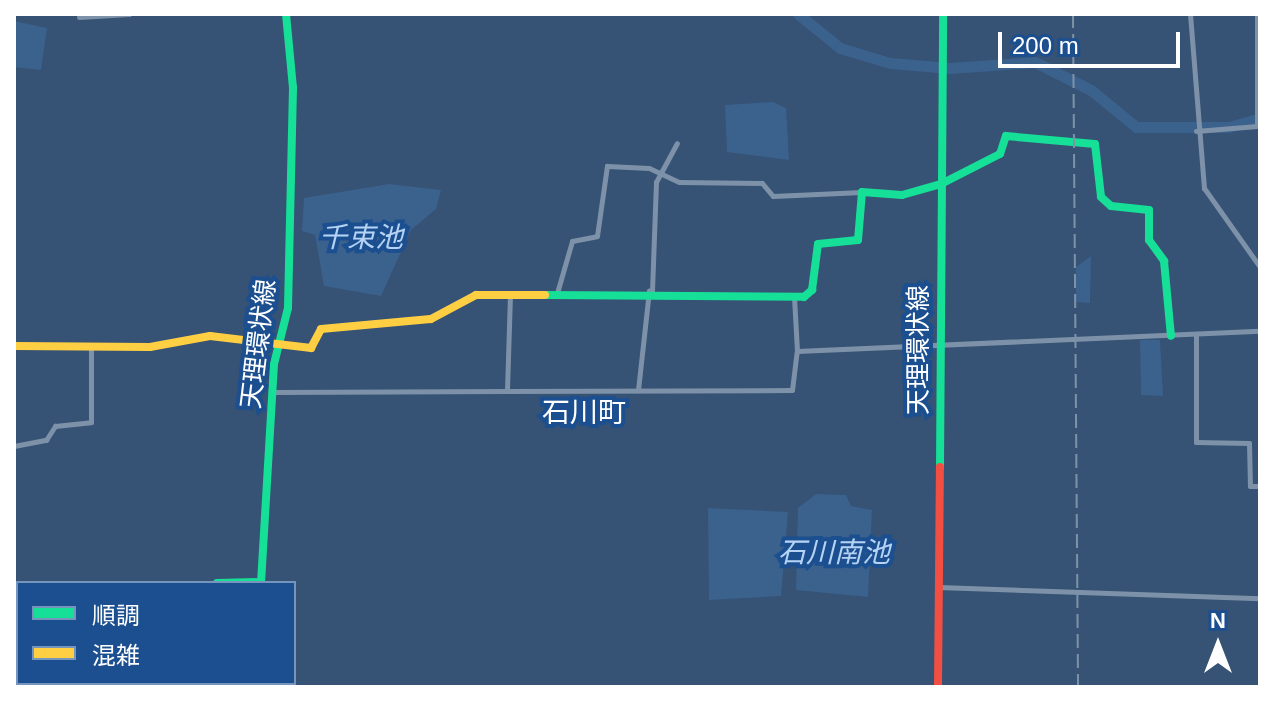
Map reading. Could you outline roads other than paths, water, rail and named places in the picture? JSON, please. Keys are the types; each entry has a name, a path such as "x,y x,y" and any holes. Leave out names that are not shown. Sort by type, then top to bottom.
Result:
{"street":[{"path":"79,17 129,14"},
{"path":"278,14 286,14"},
{"name":"天理環状線","path":"261,581 292,166 286,14"},
{"name":"天理環状線","path":"938,687 943,14"},
{"path":"1190,14 1196,131 1209,200 1260,267"},
{"path":"1196,131 1257,126 1257,14"},
{"path":"557,293 572,241 597,236 607,166 649,168 657,178 762,183 773,196 862,192 902,195 941,184 1000,154 1006,136 1095,144 1101,197 1111,206 1149,210 1149,240 1164,261 1171,336"},
{"path":"638,390 651,291 657,178 677,143"},
{"path":"14,346 91,349 188,345 210,336 311,348 321,329 419,321 468,296 651,291 794,296 812,290 818,244 858,240 862,192"},
{"path":"508,390 510,295"},
{"path":"276,392 792,390 797,351 794,296"},
{"path":"797,351 939,342 1260,331"},
{"path":"1196,335 1196,442 1249,443 1250,486 1260,486"},
{"path":"14,446 46,440 58,425 91,422 91,349"},
{"path":"938,587 1260,598"}],"water":[{"path":"14,21 47,28 41,70 14,67"},
{"path":"773,102 786,108 789,160 727,152 725,105"},
{"name":"千束池","path":"389,184 441,190 436,209 411,230 381,296 324,286 315,235 302,231 304,198"},
{"path":"1091,256 1090,303 1076,302 1076,267"},
{"path":"1140,340 1160,340 1163,396 1141,395"},
{"name":"石川南池","path":"816,494 846,495 851,506 872,510 868,597 796,590 798,508"},
{"name":"石川南池","path":"708,508 788,512 781,596 709,600"}],"waterway":[{"path":"798,14 840,48 890,63 950,68 1035,62 1091,90 1136,127 1229,127 1260,118"}],"railway":[{"path":"1073,14 1078,687"}],"district":[{"name":"石川町","path":"584,413"}]}
